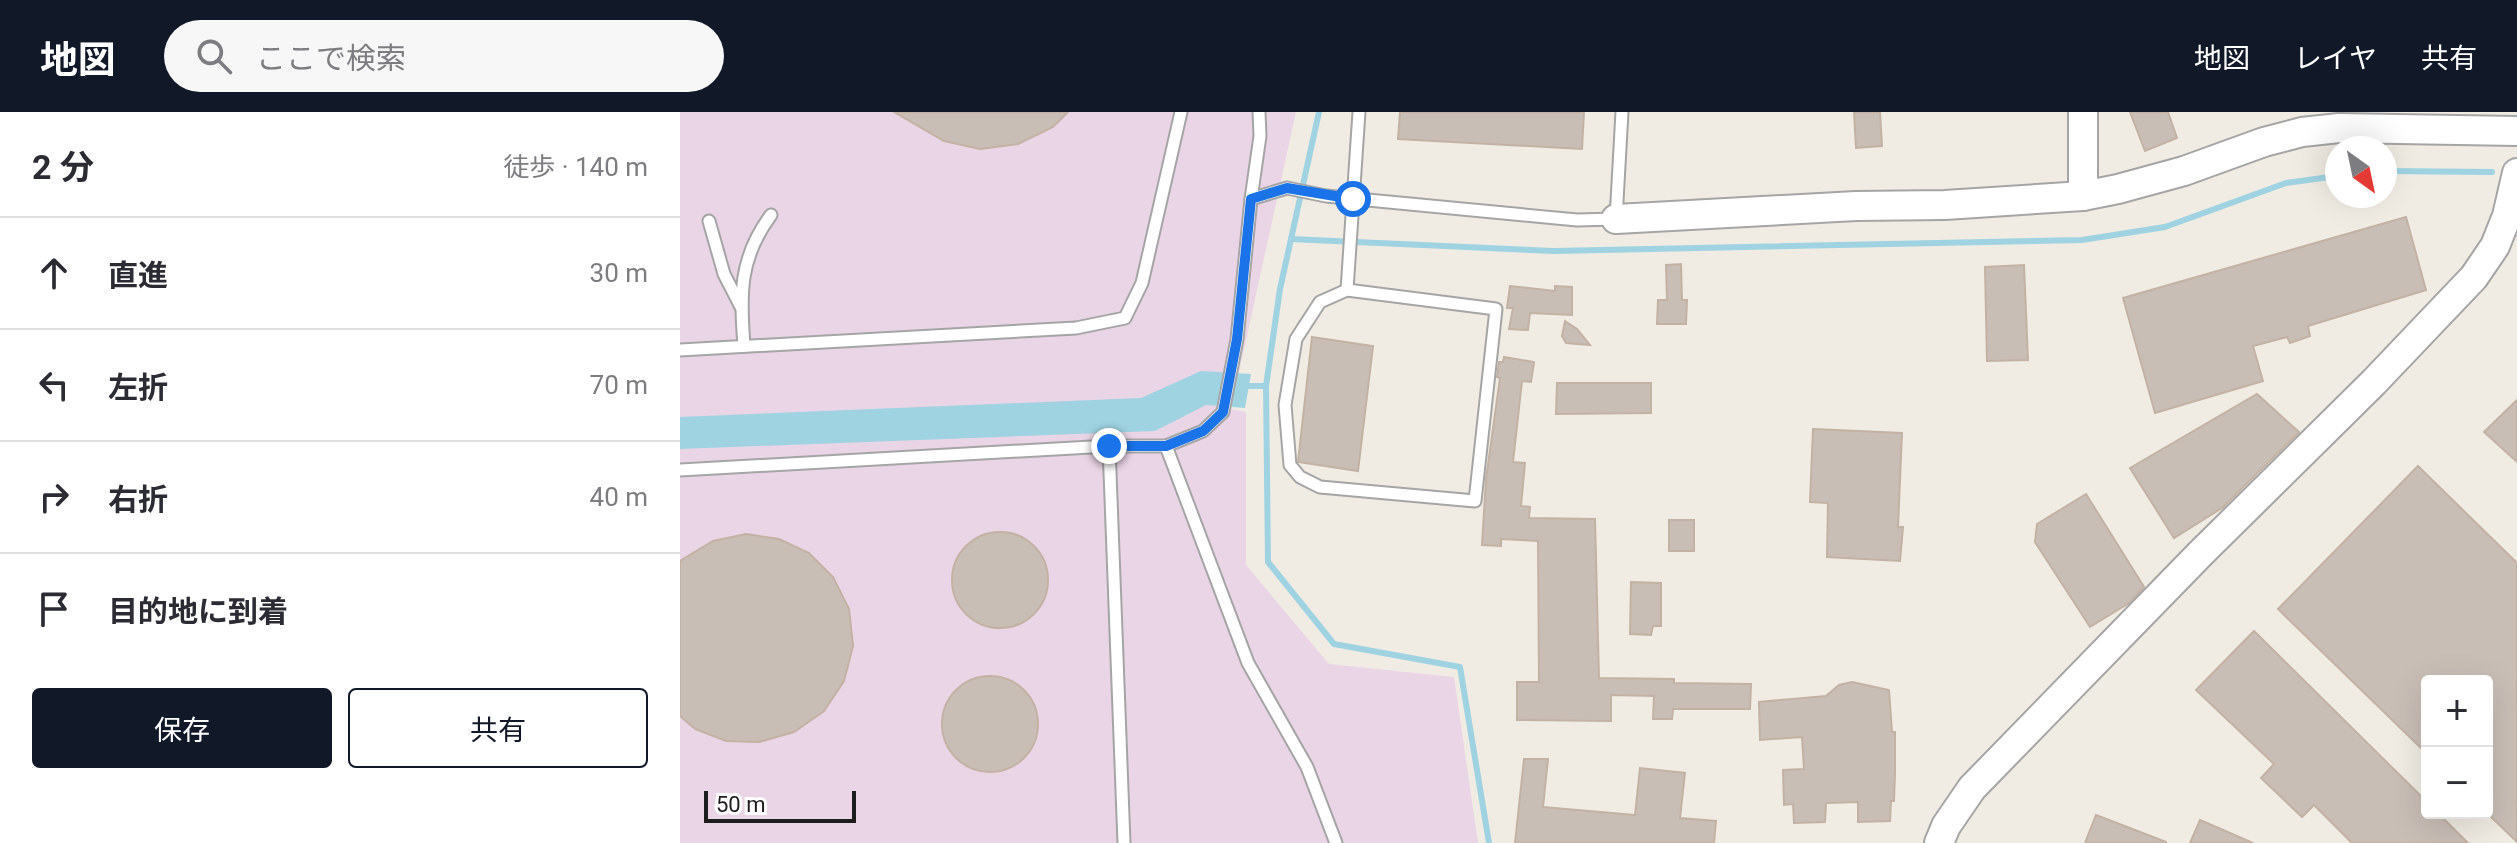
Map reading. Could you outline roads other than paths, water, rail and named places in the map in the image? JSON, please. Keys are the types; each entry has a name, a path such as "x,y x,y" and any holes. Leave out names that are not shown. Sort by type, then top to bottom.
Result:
{"street":[{"path":"2083,112 2083,196"},
{"path":"1616,219 2083,196 2184,171 2264,142 2302,132 2339,128 2517,131"},
{"path":"1939,843 1946,826 1972,788 2474,277 2495,246 2507,216 2517,173"}],"lane":[{"path":"680,350 1076,328 1125,318 1142,283 1181,112"},
{"path":"680,470 1109,446 1166,446 1203,431 1223,412 1237,339 1260,136 1259,112"},
{"path":"1347,290 1359,112"},
{"path":"1251,199 1287,188 1353,199 1577,220 1616,219 1622,112"},
{"path":"744,346 741,308 746,262 754,237 771,215"},
{"path":"709,221 724,274 741,308"},
{"path":"1347,290 1496,309 1475,501 1320,487 1300,477 1290,465 1285,405 1296,339 1320,302 1347,290"},
{"path":"1109,446 1124,843"},
{"path":"1166,446 1248,663 1307,767 1336,843"}],"water":[{"path":"1201,371 1251,374 1245,408 1206,405 1155,431 680,449 680,417 1141,398"}],"waterway":[{"path":"1319,112 1280,289 1266,386 1268,562 1334,644 1460,667 1489,843"},
{"path":"2397,171 2492,172"},
{"path":"1291,239 1554,251 2082,240 2165,227 2286,183 2325,178"},
{"path":"1242,386 1266,386"}]}
